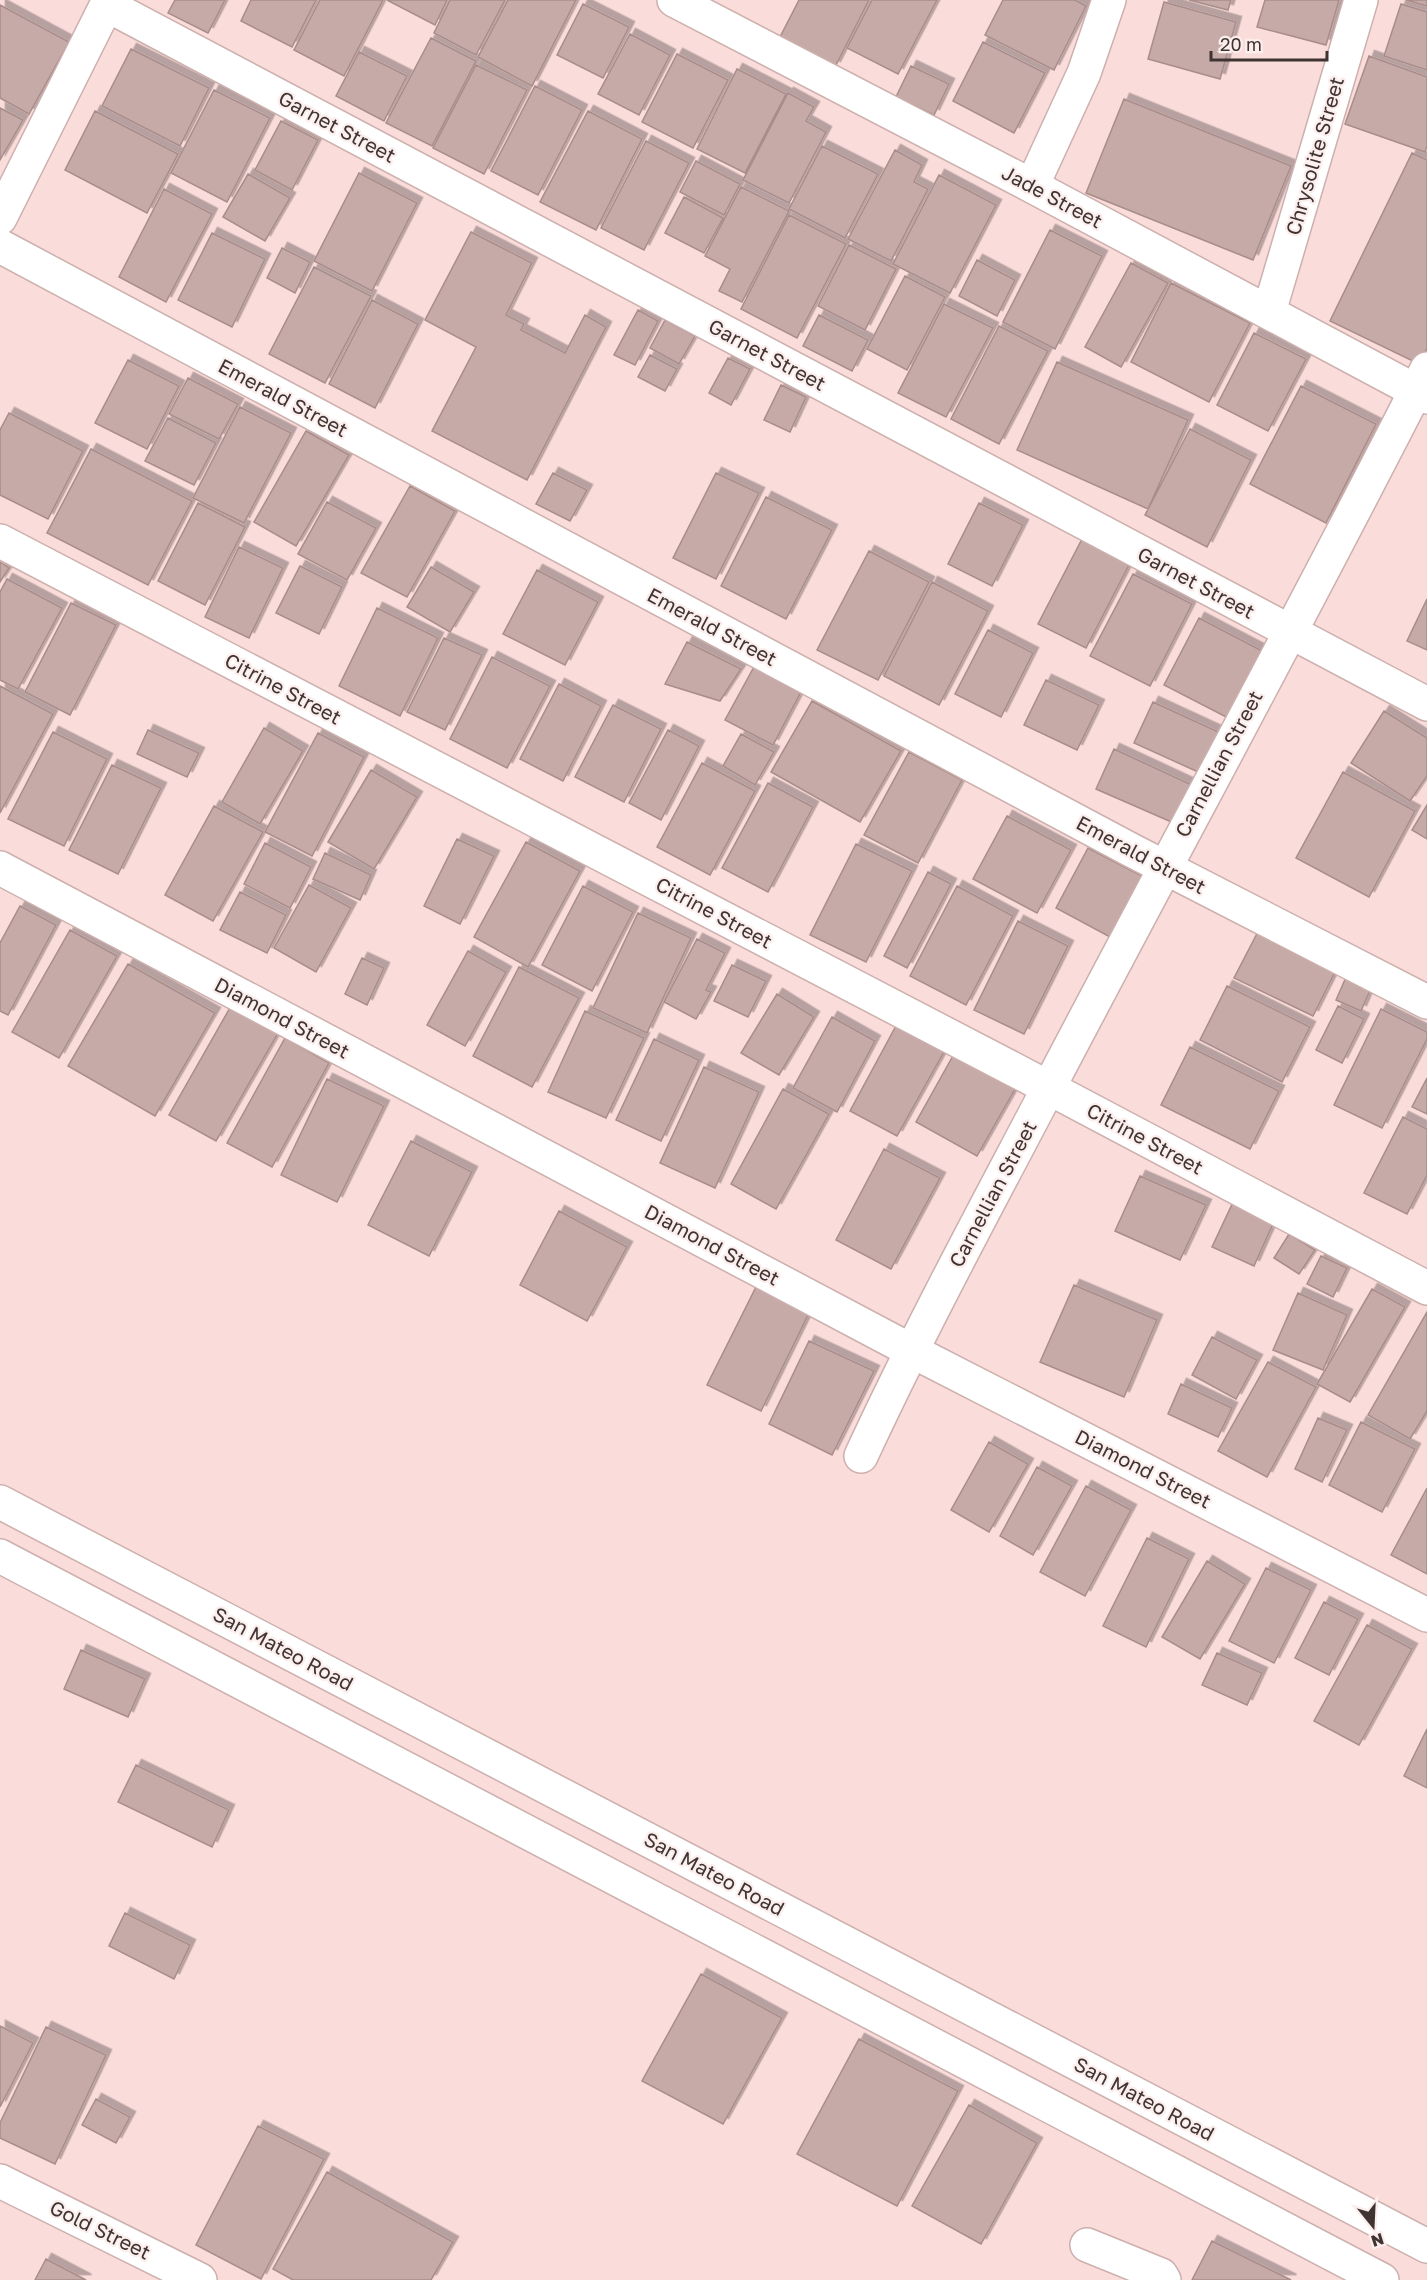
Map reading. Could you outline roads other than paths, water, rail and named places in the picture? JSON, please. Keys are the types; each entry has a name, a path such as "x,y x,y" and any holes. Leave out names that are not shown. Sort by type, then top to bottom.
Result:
{"street":[{"name":"Jade Street","path":"674,0 1269,312 1423,386"},
{"path":"1032,186 1084,73 1109,0"},
{"name":"Chrysolite Street","path":"1269,312 1360,0"},
{"path":"0,218 108,2"},
{"name":"Garnet Street","path":"108,2 1427,704"},
{"name":"Emerald Street","path":"0,246 1164,867 1427,1002"},
{"name":"Carnellian Street","path":"861,1456 910,1350 1164,867 1423,386"},
{"name":"Citrine Street","path":"0,541 1049,1088 1427,1288"},
{"name":"Diamond Street","path":"0,868 910,1350 1427,1615"},
{"name":"San Mateo Road","path":"0,1502 1427,2246"},
{"path":"0,1556 1382,2280"},
{"name":"Gold Street","path":"4,2192 200,2280"},
{"path":"1088,2245 1161,2275 1164,2280"}]}
